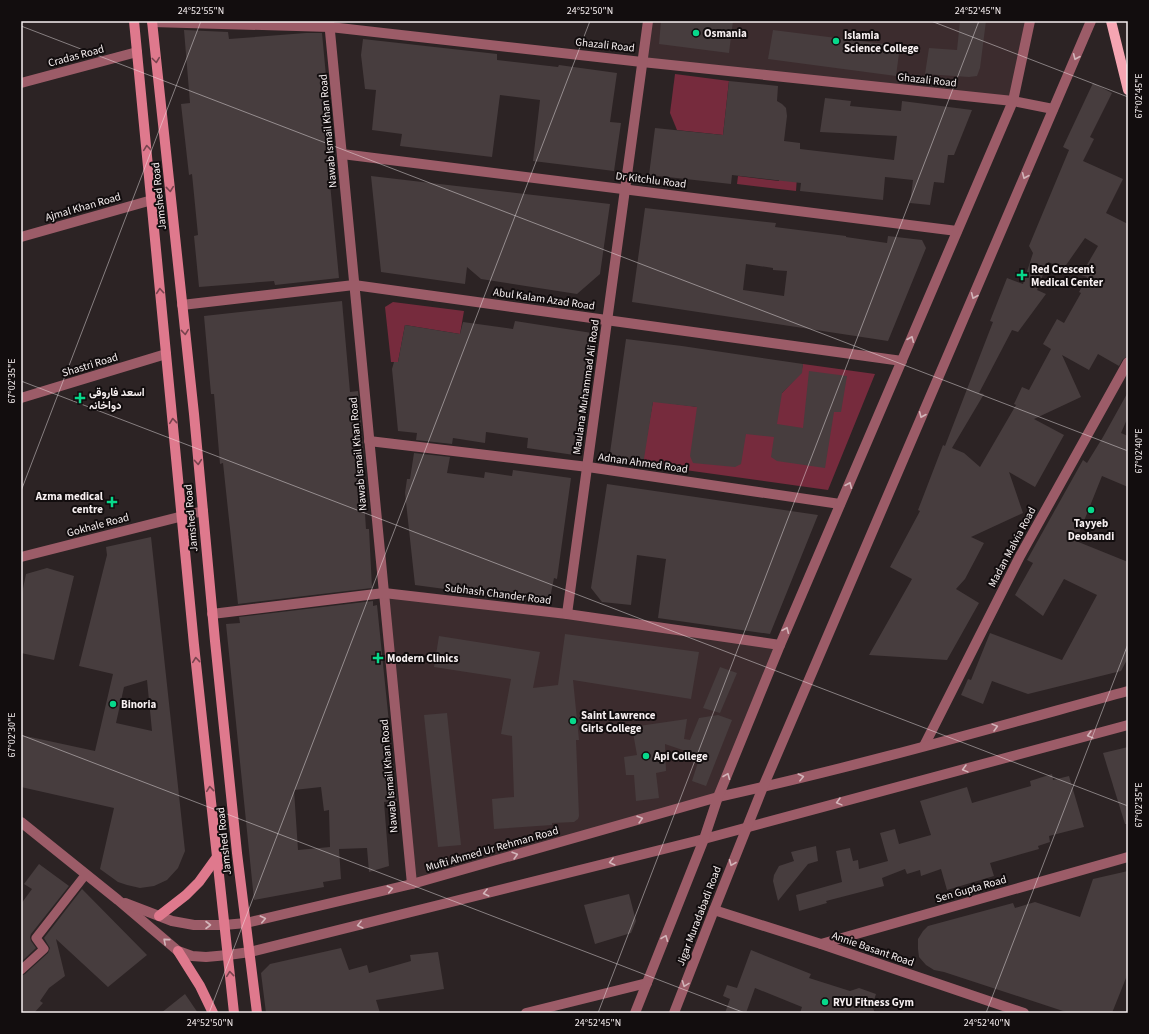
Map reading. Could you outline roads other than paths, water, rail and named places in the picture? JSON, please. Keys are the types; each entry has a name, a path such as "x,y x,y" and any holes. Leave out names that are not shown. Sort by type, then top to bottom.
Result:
{"main road":[{"name":"Jamshed Road","path":"134,21 194,645 234,1013"},
{"name":"Jamshed Road","path":"152,21 237,853 257,1013"},
{"path":"1111,21 1128,90"},
{"path":"159,916 200,882 217,857"},
{"path":"178,951 200,986 213,1013"}],"street":[{"name":"Ghazali Road","path":"152,21 329,24 642,62 1013,101 1053,109"},
{"name":"Maulana Muhammad Ali Road","path":"567,614 648,21"},
{"name":"Jigar Muradabadi Road","path":"635,1013 704,839 718,797 780,645 1013,101 1030,21"},
{"name":"Jigar Muradabadi Road","path":"674,1013 763,787 1091,21"},
{"name":"Nawab Ismail Khan Road","path":"329,24 412,884"},
{"name":"Cradas Road","path":"21,84 137,52"},
{"name":"Dr Kitchlu Road","path":"342,154 957,231"},
{"name":"Ajmal Khan Road","path":"21,237 152,200"},
{"name":"Abul Kalam Azad Road","path":"182,305 354,285 902,361"},
{"name":"Shastri Road","path":"21,398 166,354"},
{"name":"Madan Malvia Road","path":"924,746 1020,556 1128,362"},
{"name":"Adnan Ahmed Road","path":"369,441 588,466 840,504"},
{"name":"Gokhale Road","path":"21,557 182,515 203,511"},
{"name":"Subhash Chander Road","path":"212,614 384,593 567,614 780,645"},
{"name":"Mufti Ahmed Ur Rehman Road","path":"118,900 172,921 194,925 246,923 412,884 718,797 924,746 1128,691"},
{"path":"21,822 118,900 178,951 192,956 206,957 250,952 704,839 1128,725"},
{"name":"Sen Gupta Road","path":"821,944 1128,857"},
{"name":"Annie Basant Road","path":"714,910 821,944 1024,1013"},
{"path":"526,1013 647,983"}],"lane":[{"path":"21,970 44,949 36,938 86,874"}],"place":[{"name":"Osmania","path":"696,33"},
{"name":"Islamia Science College","path":"836,41"},
{"name":"Red Crescent Medical Center","path":"1022,275"},
{"name":"اسعد فاروقی دواخانہ","path":"80,398"},
{"name":"Azma medical centre","path":"112,502"},
{"name":"Tayyeb Deobandi","path":"1091,510"},
{"name":"Modern Clinics","path":"378,658"},
{"name":"Binoria","path":"113,704"},
{"name":"Saint Lawrence Girls College","path":"573,721"},
{"name":"Api College","path":"646,756"},
{"name":"RYU Fitness Gym","path":"825,1002"}]}
